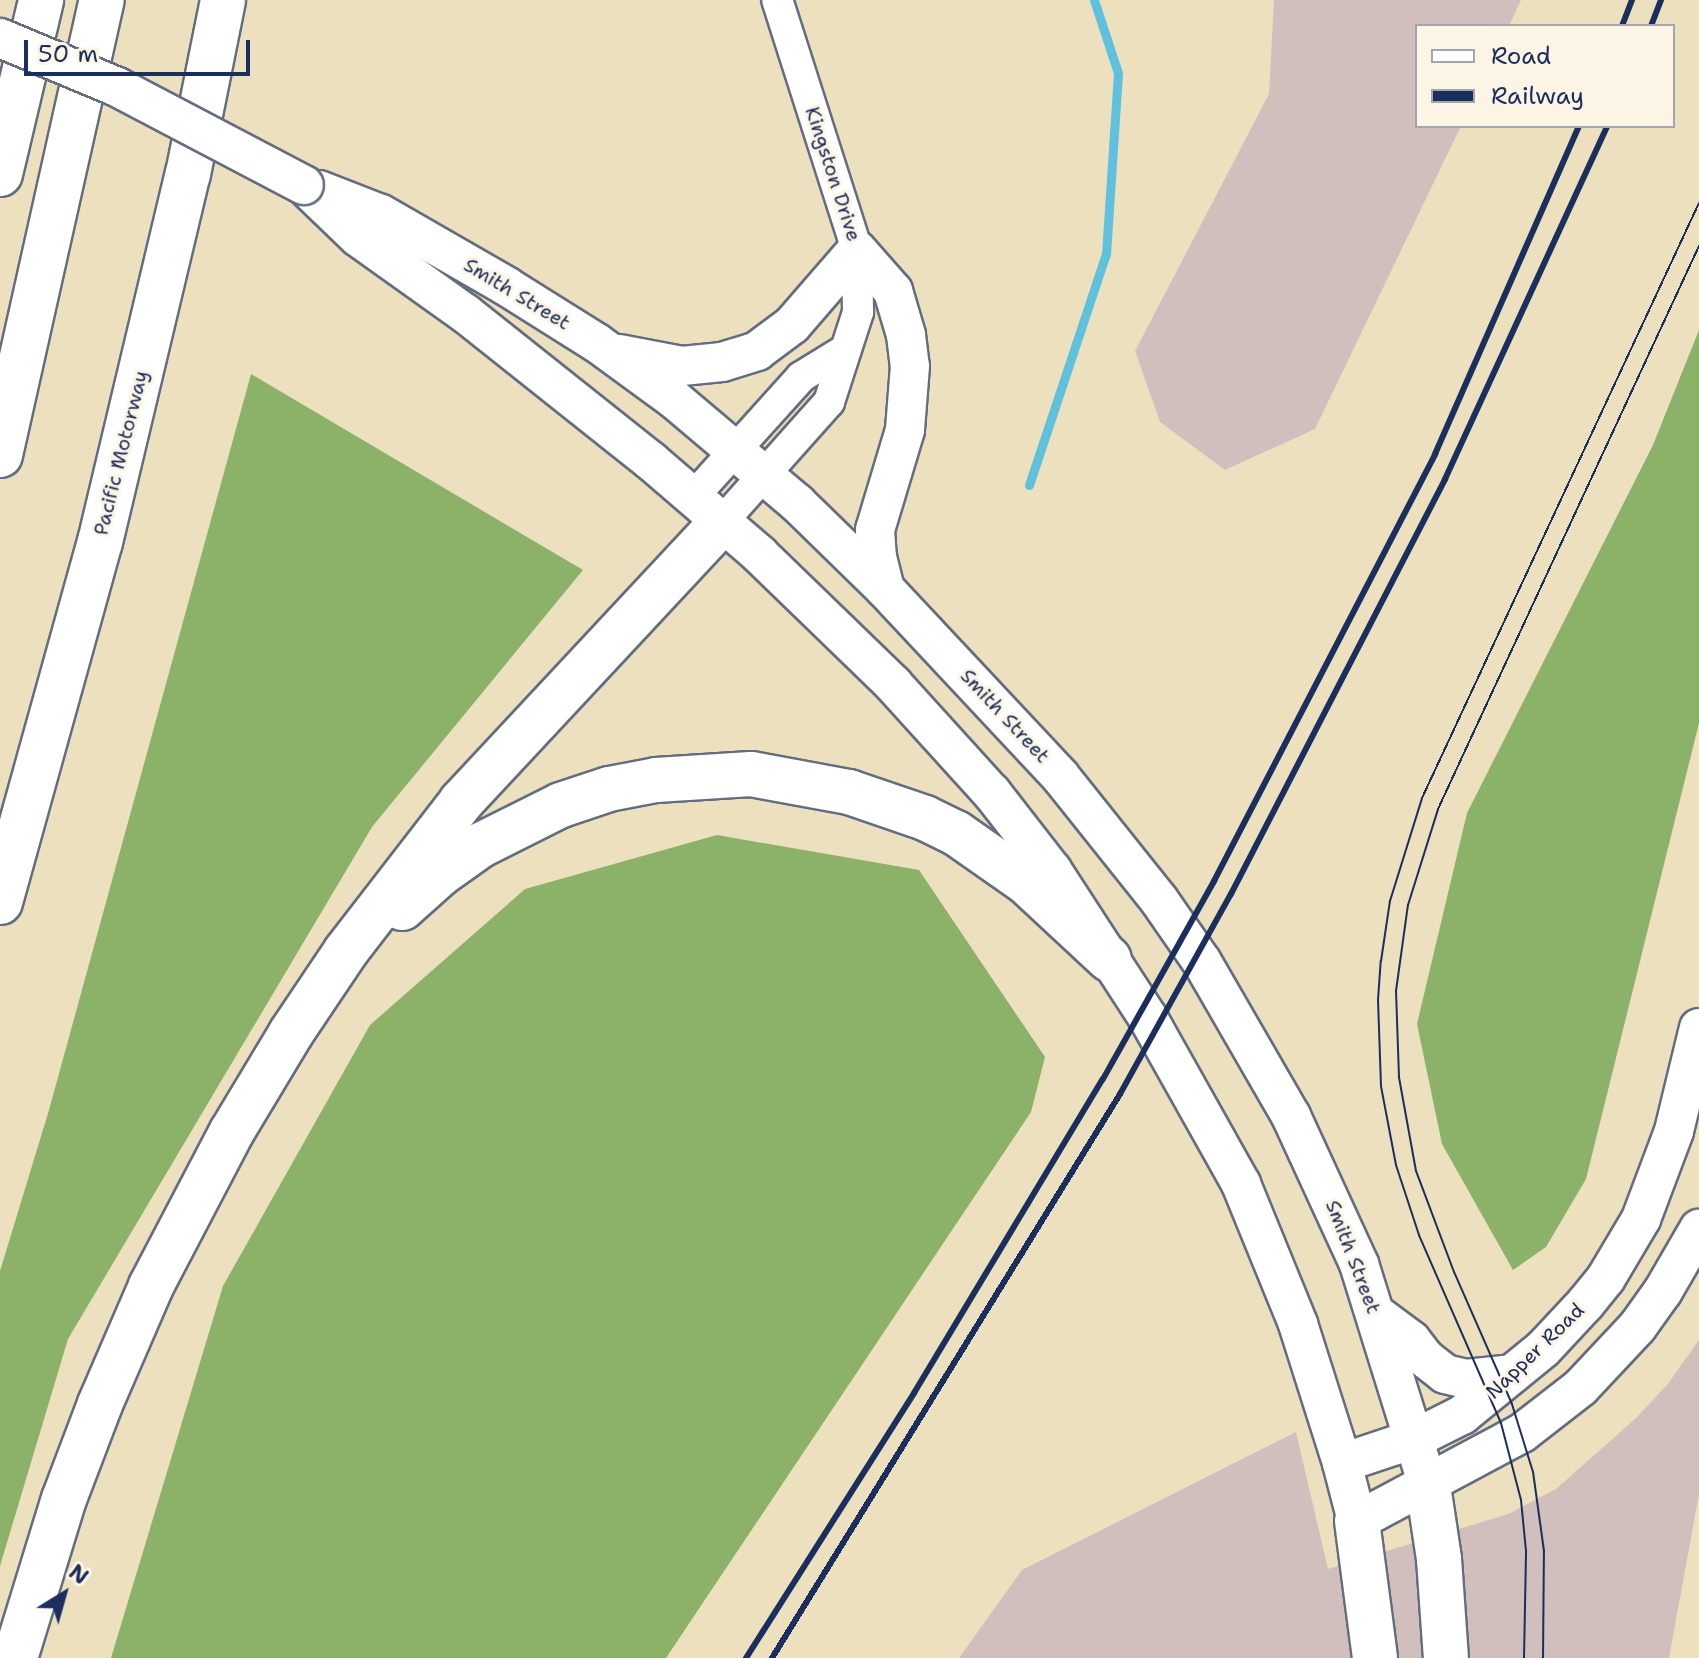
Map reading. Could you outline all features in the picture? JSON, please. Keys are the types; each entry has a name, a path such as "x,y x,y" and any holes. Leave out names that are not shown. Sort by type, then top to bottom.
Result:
{"highway":[{"path":"0,174 41,0"},
{"path":"0,455 102,0"},
{"name":"Pacific Motorway","path":"0,902 100,542 188,174 223,0"},
{"path":"15,1658 64,1499 100,1404 151,1286 231,1133 346,951 414,860 708,509"},
{"path":"346,951 410,903 440,874 524,821 609,789 700,775 751,774 849,792 925,818 956,833 1026,882 1109,959"},
{"path":"1428,1486 1439,1559 1446,1658"},
{"path":"1357,1521 1375,1658"}],"main road":[{"name":"Smith Street","path":"0,38 117,87 304,185 381,214 550,312 607,351 749,461 885,589 1060,776 1159,900 1202,962 1291,1116 1321,1176 1376,1314 1428,1486"},
{"name":"Smith Street","path":"304,185 358,237 466,314 708,509 843,633 945,739 1052,870 1176,1065 1241,1184 1288,1299 1342,1463 1357,1521"},
{"path":"607,351 682,366 722,362 757,351 792,325 857,250 893,291 906,335 910,366 905,430 875,530 877,557 885,589"},
{"name":"Napper Road","path":"1342,1463 1414,1439 1462,1415 1543,1349 1585,1304 1606,1278 1641,1219 1674,1131 1699,1028"},
{"path":"1357,1521 1428,1486 1522,1433 1581,1387 1638,1326 1663,1291 1699,1229"},
{"path":"1376,1314 1411,1340 1426,1359 1445,1374 1466,1379 1512,1374"}],"street":[{"name":"Kingston Drive","path":"708,509 749,461 829,402 858,312 857,250 777,0"}],"shaded area":[{"path":"1274,0 1521,0 1510,24 1415,24 1415,128 1460,128 1315,429 1225,470 1160,422 1135,351 1269,94"},
{"path":"1699,1340 1699,1494 1669,1658 959,1658 1022,1570 1296,1432 1328,1569 1508,1514 1556,1489 1636,1418 1667,1385"}],"green space":[{"path":"1699,330 1699,723 1586,1179 1546,1247 1513,1270 1442,1144 1417,1024 1467,813 1653,445"},
{"path":"251,374 583,570 372,827 68,1339 0,1566 0,1271 49,1110"},
{"path":"717,835 919,870 1045,1057 1031,1112 666,1658 111,1658 223,1286 370,1025 525,889"}],"waterway":[{"path":"1029,485 1106,254 1118,73 1094,0"}],"tram line":[{"path":"1524,1658 1526,1551 1521,1500 1501,1423 1419,1235 1396,1165 1381,1086 1378,1000 1381,961 1390,901 1422,798 1699,203"},
{"path":"1543,1658 1544,1551 1533,1472 1512,1404 1454,1272 1416,1171 1399,1077 1396,991 1408,905 1438,809 1699,246"}],"railway":[{"path":"1623,24 1632,0"},
{"path":"1652,24 1661,0"},
{"path":"746,1658 914,1393 1103,1079 1214,881 1435,454 1578,128"},
{"path":"772,1658 1120,1094 1231,894 1445,479 1606,128"}]}
